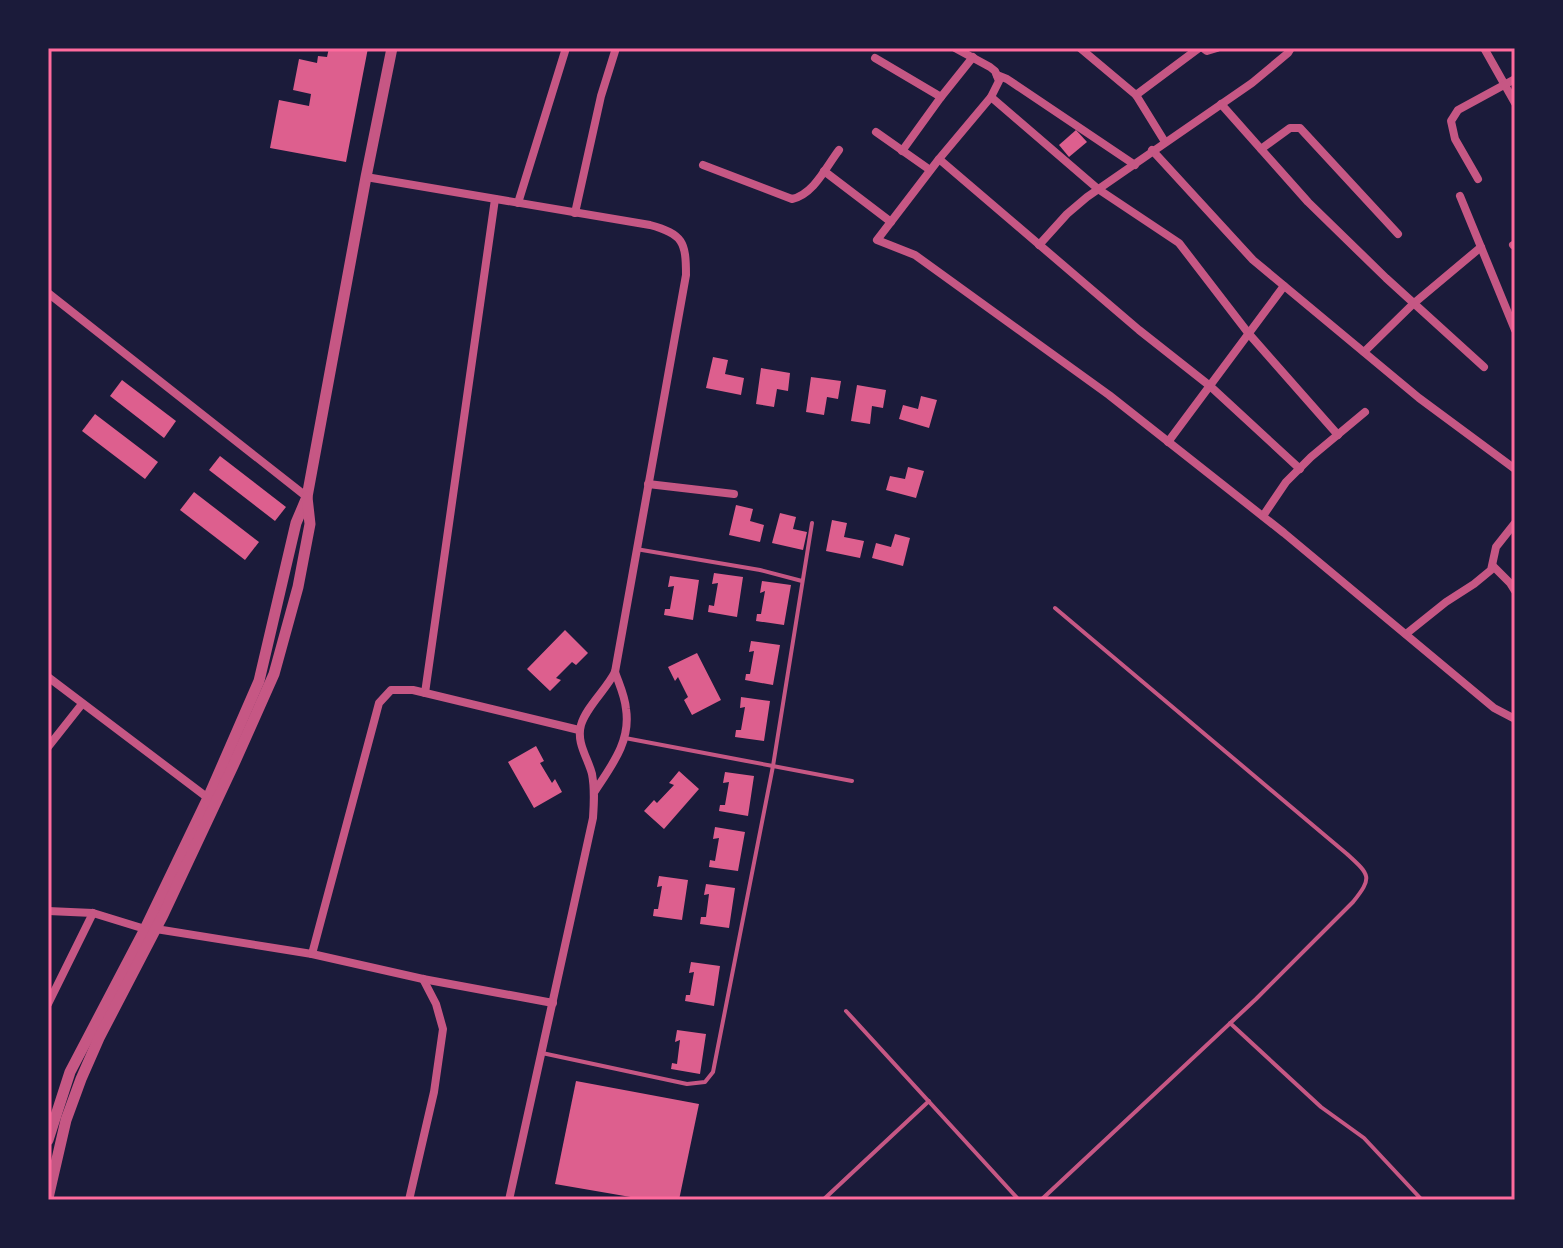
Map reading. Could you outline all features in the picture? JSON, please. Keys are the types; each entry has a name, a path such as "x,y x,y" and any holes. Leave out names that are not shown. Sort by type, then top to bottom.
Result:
{"street":[{"path":"48,1198 66,1120 81,1079 259,681 296,523 307,497 392,48"},
{"path":"518,203 566,48"},
{"path":"575,213 601,96 616,48"},
{"path":"1080,48 1136,95 1165,142"},
{"path":"1136,95 1201,48 1207,51 1217,48"},
{"path":"1039,245 1067,214 1098,189 1268,70 1291,48"},
{"path":"1484,48 1515,103"},
{"path":"961,49 990,67 999,81 991,97 877,240 915,255 1109,395 1263,516 1494,708 1515,719"},
{"path":"902,151 973,57"},
{"path":"875,58 941,97"},
{"path":"997,75 1135,165"},
{"path":"1478,179 1455,139 1451,121 1458,110 1515,79"},
{"path":"991,97 1098,189 1179,243 1249,334 1338,435"},
{"path":"1221,104 1308,202 1413,304 1484,367"},
{"path":"1261,149 1283,131 1300,128 1398,234"},
{"path":"876,132 930,170"},
{"path":"703,165 792,199 812,187 839,150"},
{"path":"1152,150 1253,260 1430,406 1515,469"},
{"path":"939,159 1210,386 1300,469"},
{"path":"824,171 891,222"},
{"path":"366,177 666,230 678,236 684,244 686,257 686,275 615,672 579,730 595,792 593,818 509,1200"},
{"path":"1460,196 1515,330"},
{"path":"425,693 495,199"},
{"path":"1364,352 1413,304 1481,247"},
{"path":"1168,442 1284,286"},
{"path":"48,293 307,497 310,524 298,587 274,674 233,766 150,929 70,1072 48,1140"},
{"path":"1263,516 1286,482 1365,412"},
{"path":"648,484 734,494"},
{"path":"1515,523 1496,547 1492,558 1493,566 1515,591"},
{"path":"1406,634 1493,566"},
{"path":"595,792 615,761 625,738 626,708 615,672"},
{"path":"48,677 208,798"},
{"path":"312,954 379,703 391,690 413,690 579,730"},
{"path":"48,747 82,704"},
{"path":"48,911 93,913 150,929 312,954 553,1003"},
{"path":"48,1004 93,913"},
{"path":"48,975 62,976"},
{"path":"409,1200 434,1092 443,1029 436,1004 423,979"}],"lane":[{"path":"542,1053 687,1084 705,1082 713,1072 773,766 812,523"},
{"path":"636,549 760,570 802,581"},
{"path":"1041,1200 1230,1023 1353,902 1366,885 1361,867 1347,854 1055,608"},
{"path":"625,738 852,781"},
{"path":"846,1011 1019,1200"},
{"path":"1230,1023 1321,1107 1364,1138 1422,1200"},
{"path":"823,1200 929,1101"}],"building":[{"path":"329,48 368,48 346,162 270,148 279,100 309,106 311,94 293,90 299,59 317,63 318,56 327,57"},
{"path":"1076,130 1087,142 1069,157 1059,145"},
{"path":"713,357 728,360 725,374 744,378 741,395 706,388"},
{"path":"761,368 790,373 788,391 777,389 774,407 756,404"},
{"path":"811,377 841,381 838,399 827,397 824,415 806,412"},
{"path":"122,380 176,421 164,438 110,396"},
{"path":"857,385 886,390 883,408 872,406 870,424 851,421"},
{"path":"921,396 937,400 929,428 899,419 903,405 918,409"},
{"path":"95,414 158,462 145,479 82,431"},
{"path":"220,456 286,507 275,521 209,470"},
{"path":"908,467 924,471 916,498 886,490 890,476 905,479"},
{"path":"194,492 259,542 245,560 180,510"},
{"path":"736,505 753,509 750,521 764,525 760,542 729,535"},
{"path":"780,513 796,517 793,529 807,532 803,550 772,543"},
{"path":"832,520 847,523 844,537 864,541 860,558 826,551"},
{"path":"895,534 910,538 903,566 872,558 876,543 891,547"},
{"path":"714,573 743,577 737,617 708,612 709,605 714,606 718,583 712,584"},
{"path":"670,576 699,580 693,620 664,615 665,609 670,609 674,586 668,587"},
{"path":"762,581 791,585 784,625 756,621 757,614 761,614 765,591 760,593"},
{"path":"565,630 588,653 576,665 572,662 556,678 561,680 550,691 527,669"},
{"path":"751,641 780,645 773,685 745,680 746,674 750,674 754,651 749,652"},
{"path":"697,653 721,700 692,715 684,700 688,697 678,677 675,681 668,667"},
{"path":"741,697 770,701 764,741 735,737 736,730 741,730 745,707 740,708"},
{"path":"536,746 544,761 540,763 552,783 555,779 562,792 534,808 508,762"},
{"path":"679,771 699,789 664,829 644,811 654,800 657,803 674,785 669,783"},
{"path":"725,772 754,776 748,816 719,811 720,805 725,805 729,782 723,783"},
{"path":"715,827 745,832 738,871 709,867 710,860 715,861 719,838 713,839"},
{"path":"659,876 688,880 682,920 653,916 654,909 658,909 662,886 657,887"},
{"path":"706,884 735,888 729,928 700,924 701,917 706,917 709,894 704,895"},
{"path":"691,962 720,966 714,1006 685,1001 686,995 690,995 694,972 689,973"},
{"path":"677,1030 706,1034 700,1074 671,1069 672,1063 677,1064 680,1040 675,1042"},
{"path":"576,1081 699,1104 679,1200 648,1200 555,1184"}]}
